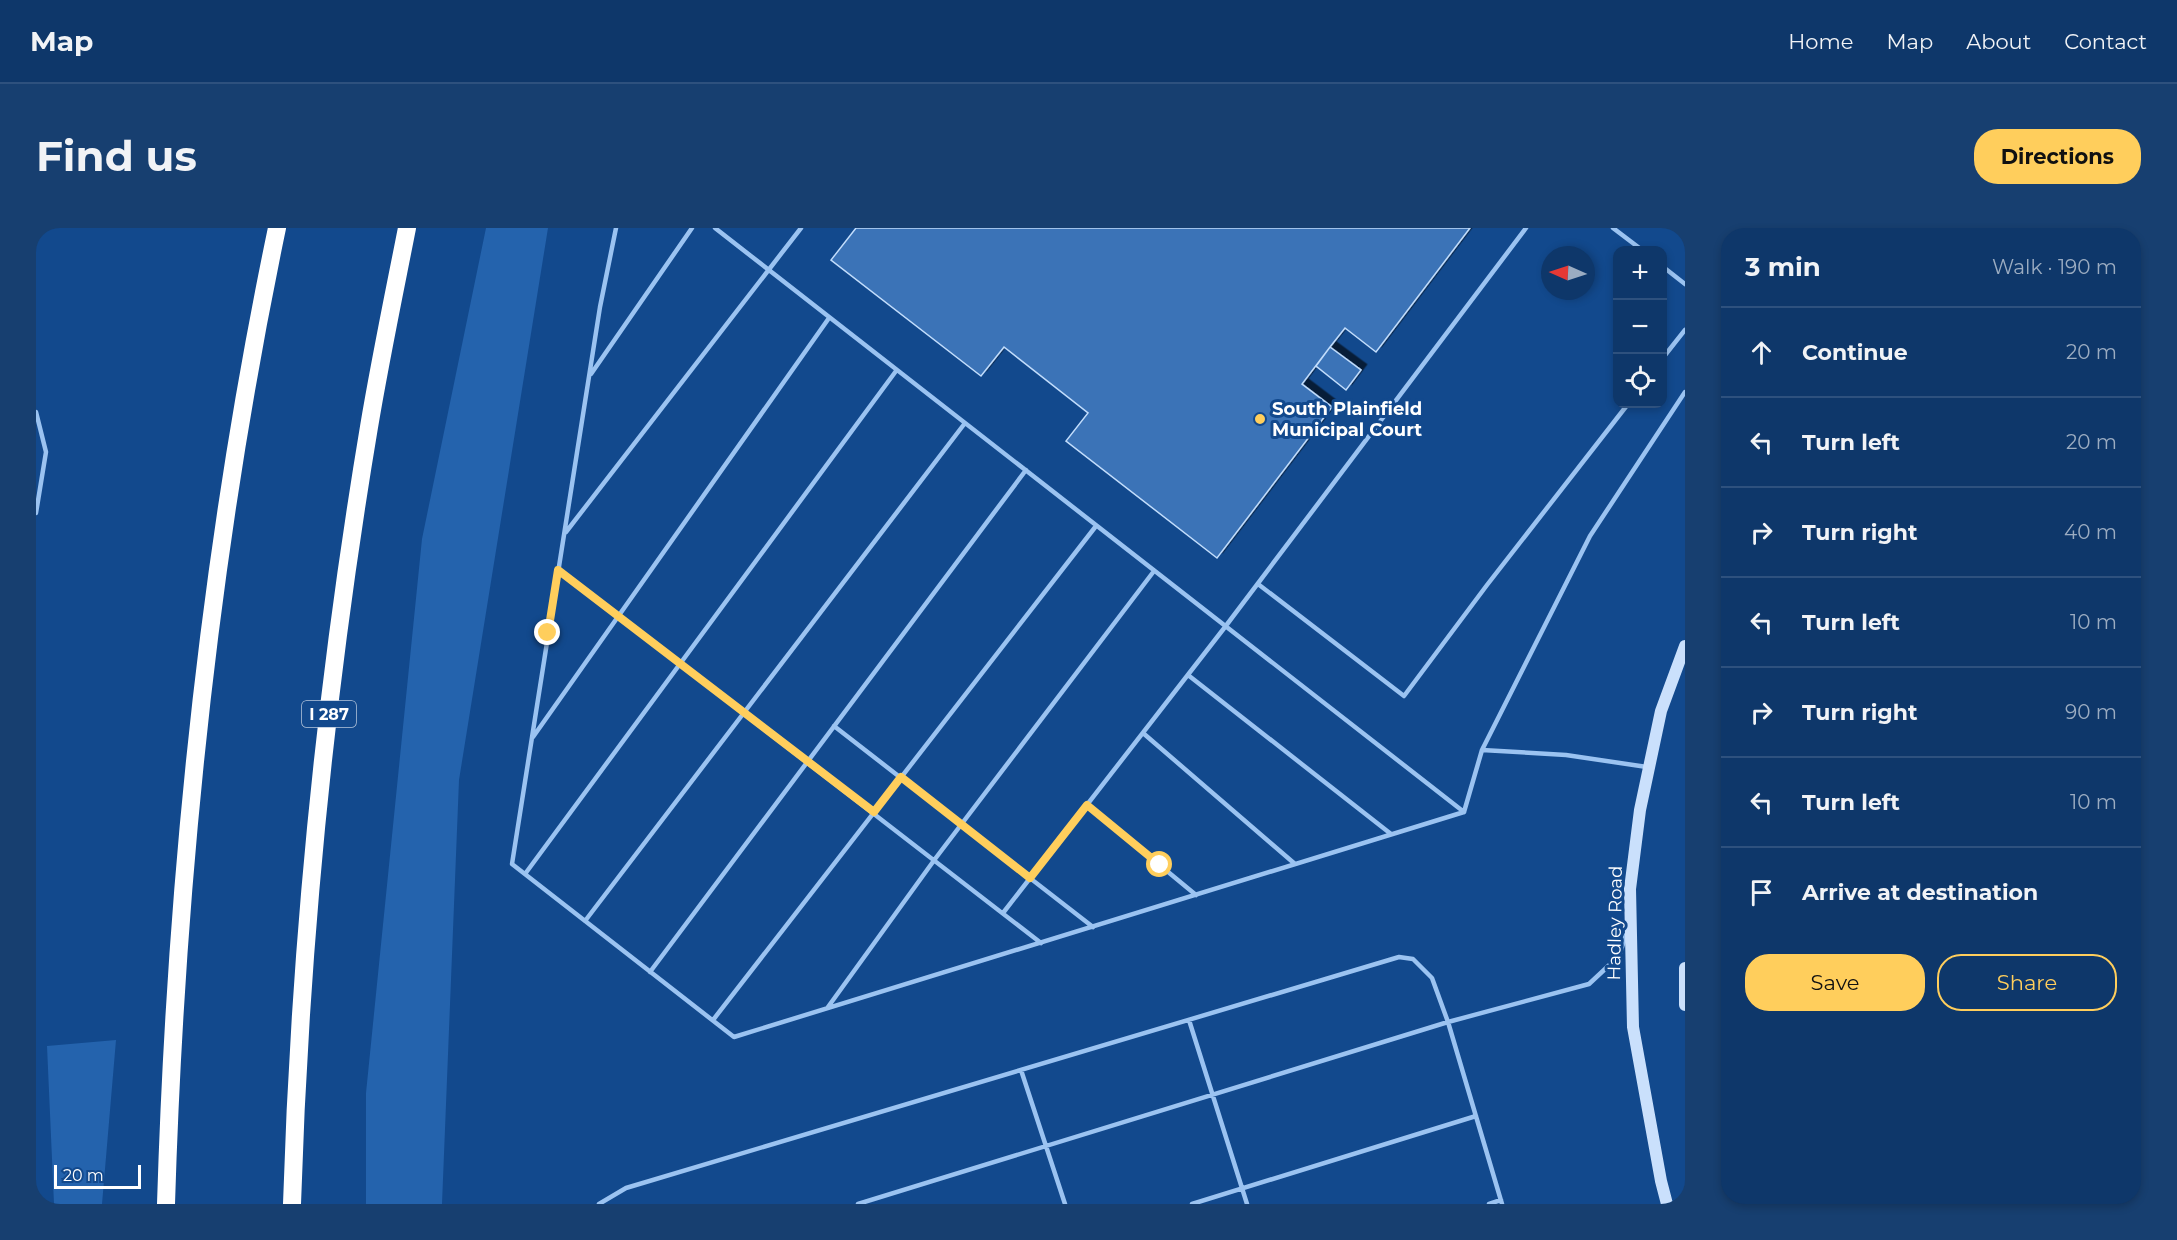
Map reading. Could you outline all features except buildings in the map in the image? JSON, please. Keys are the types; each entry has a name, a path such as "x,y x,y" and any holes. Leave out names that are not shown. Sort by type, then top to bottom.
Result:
{"highway":[{"path":"166,1204 171,1055 187,857 204,690 240,427 277,228"},
{"name":"I 287","path":"292,1204 309,902 335,664 369,427 407,228"}],"main road":[{"name":"Hadley Road","path":"1667,1204 1633,1027 1630,890 1640,810 1661,711 1685,646"},
{"path":"1685,968 1685,1005"}],"lane":[{"path":"616,228 589,377 512,864 734,1037 1464,812"},
{"path":"589,377 692,228"},
{"path":"715,228 1464,812"},
{"path":"564,535 801,228"},
{"path":"1003,913 1258,584 1526,228"},
{"path":"1613,228 1637,246"},
{"path":"1667,270 1685,284"},
{"path":"532,738 829,318"},
{"path":"1666,354 1685,330"},
{"path":"525,874 896,371"},
{"path":"1464,812 1482,750 1590,536 1685,392"},
{"path":"1258,584 1404,696 1625,408"},
{"path":"36,412 46,452 36,513"},
{"path":"585,921 965,423"},
{"path":"650,972 1026,470"},
{"path":"713,1020 1096,526"},
{"path":"558,570 1041,943"},
{"path":"828,1007 935,859 1154,571"},
{"path":"1188,675 1392,834"},
{"path":"834,726 1093,927"},
{"path":"1143,733 1295,864"},
{"path":"1482,750 1566,755 1649,768"},
{"path":"1087,805 1196,895"},
{"path":"858,1204 1448,1022 1589,984 1619,956 1631,921"},
{"path":"599,1204 626,1188 1399,957 1413,959 1432,978 1448,1022 1502,1202 1490,1204"},
{"path":"1189,1020 1247,1204"},
{"path":"1021,1070 1065,1204"},
{"path":"1192,1204 1476,1116"}],"shaded area":[{"path":"486,228 548,228 459,780 442,1204 366,1204 366,1093 422,539"},
{"path":"116,1040 102,1204 54,1204 47,1046"}],"place":[{"name":"South Plainfield Municipal Court","path":"1260,419"}],"route":[{"path":"548,633 558,570 874,812 901,777 1030,878 1087,805 1160,865"}]}
